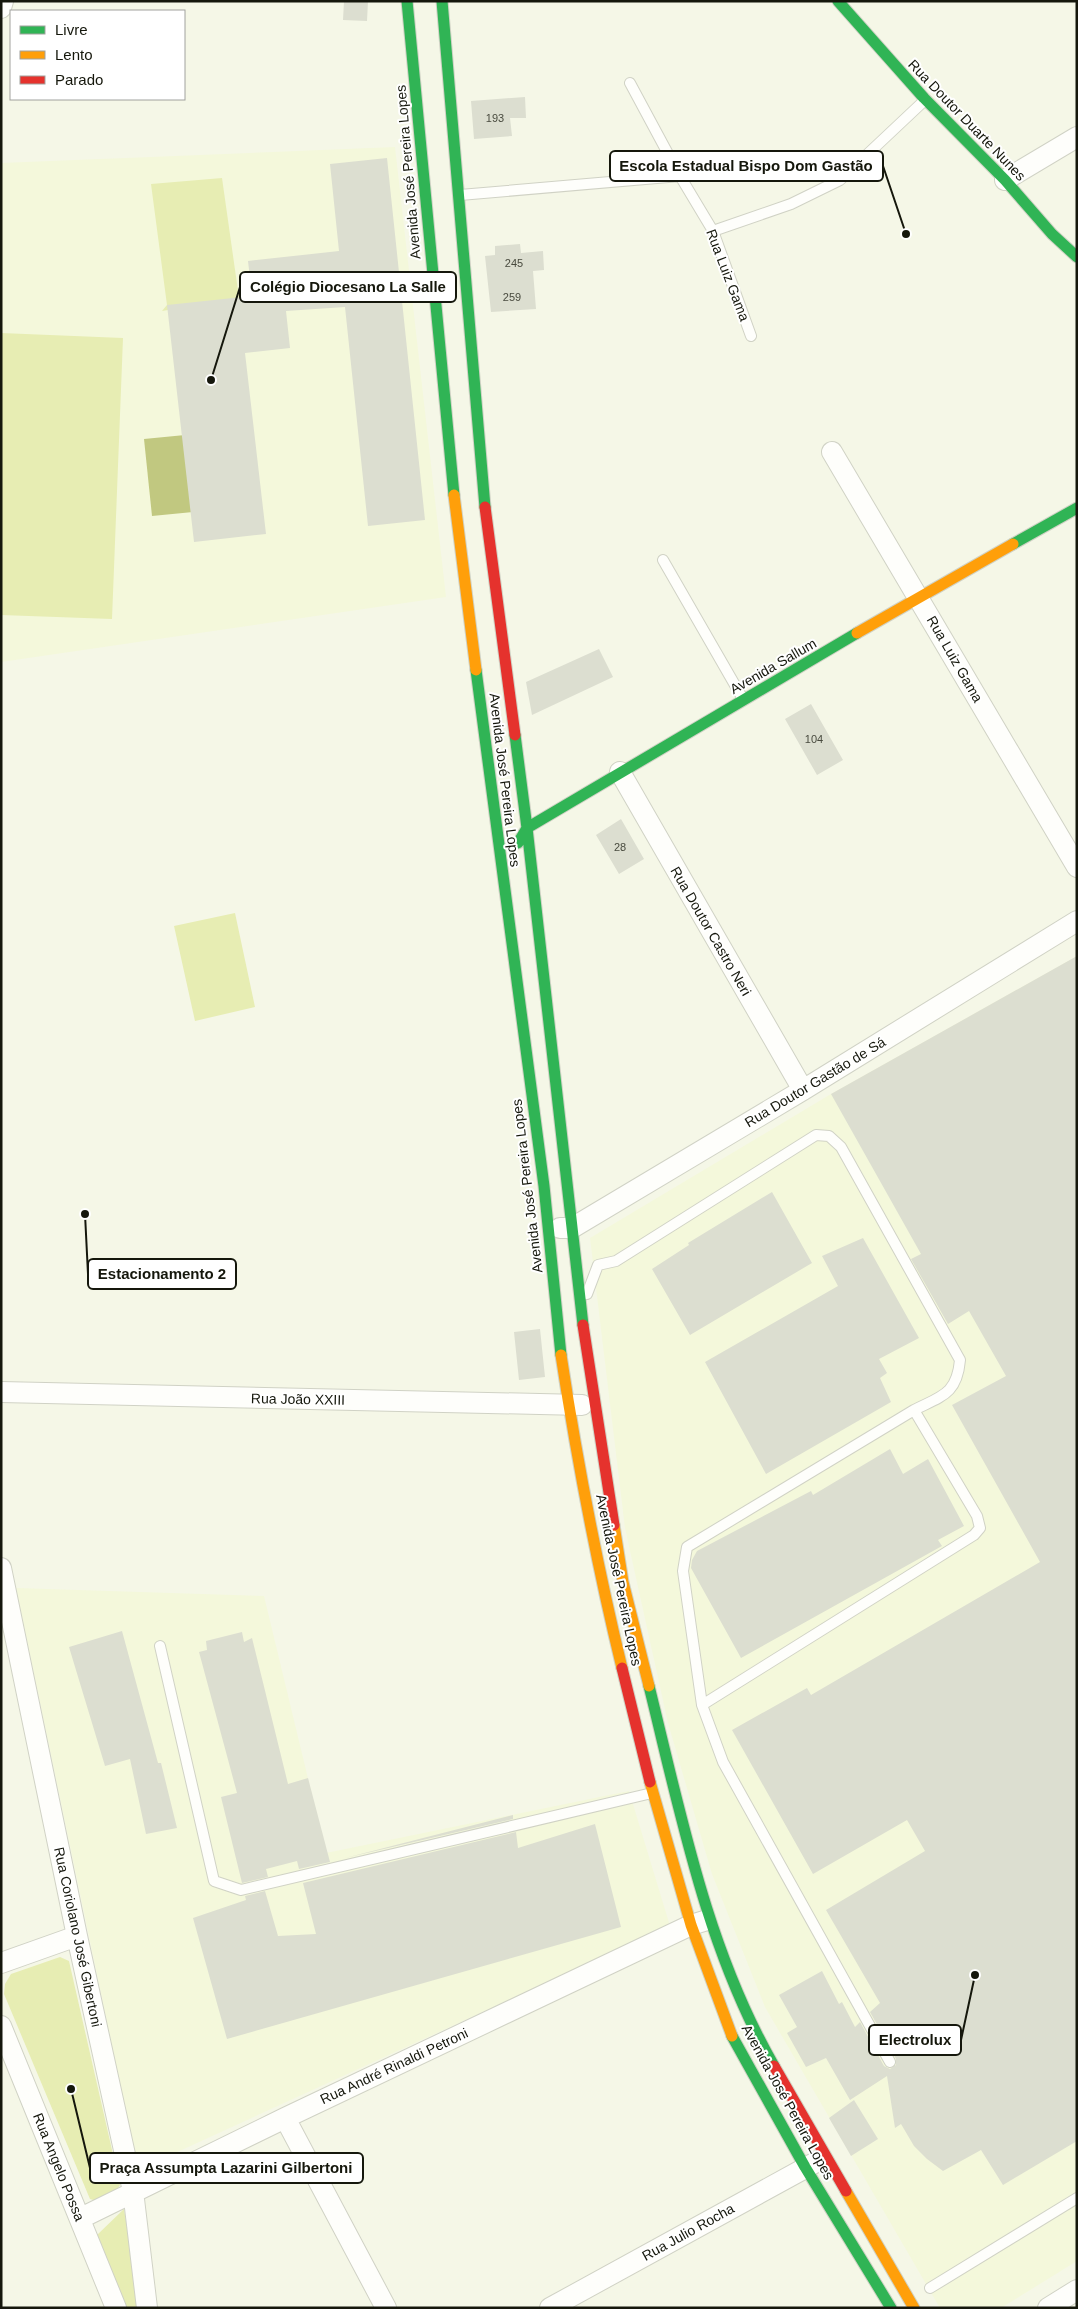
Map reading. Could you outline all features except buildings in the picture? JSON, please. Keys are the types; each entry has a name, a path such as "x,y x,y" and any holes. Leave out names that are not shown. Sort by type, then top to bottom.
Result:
{"main road":[{"name":"Avenida José Pereira Lopes","path":"407,1 472,523 501,868 548,1229 594,1405 623,1582 674,1786 710,1919 733,1984 753,2030 910,2306"},
{"name":"Avenida José Pereira Lopes","path":"442,1 459,195 472,523 526,828 572,1228 569,1313 569,1405 576,1449 608,1610 653,1793 691,1925 733,2038 805,2168 891,2308"},
{"name":"Rua Doutor Duarte Nunes","path":"838,1 926,100 1005,180 1052,234 1077,257"},
{"name":"Avenida Sallum","path":"501,868 526,828 919,598 1076,509"}],"street":[{"path":"1,8 3,1"},
{"path":"1005,180 1077,137"},
{"name":"Rua Luiz Gama","path":"832,452 1077,867"},
{"name":"Rua Doutor Castro Neri","path":"620,772 803,1090"},
{"name":"Rua Doutor Gastão de Sá","path":"548,1229 572,1228 803,1090 1077,921"},
{"name":"Rua João XXIII","path":"1,1392 594,1405"},
{"name":"Rua Coriolano José Gibertoni","path":"1,1568 77,1936 133,2191 147,2308"},
{"name":"Rua André Rinaldi Petroni","path":"81,2218 133,2191 691,1925 710,1919"},
{"path":"1,1964 77,1936"},
{"name":"Rua Angelo Possa","path":"1,2026 81,2218 116,2308"},
{"path":"285,2118 386,2308"},
{"name":"Rua Julio Rocha","path":"550,2308 826,2156"},
{"path":"1048,2308 1077,2290"}],"lane":[{"name":"Rua Luiz Gama","path":"630,83 680,176 713,231 751,336"},
{"path":"713,231 792,204 840,180 926,100"},
{"path":"459,195 680,176"},
{"path":"663,560 744,700"},
{"path":"569,1313 598,1265 616,1261 816,1135 829,1136 841,1146 960,1360 959,1377 946,1394 914,1410 687,1547 683,1571 702,1705 722,1762 890,2062"},
{"path":"702,1705 974,1535 980,1528 977,1516 914,1410"},
{"path":"160,1646 214,1881 241,1890 653,1793 674,1786"},
{"path":"930,2288 1077,2198"}],"shaded area":[{"path":"395,147 446,597 1,662 1,163"},
{"path":"222,178 239,298 162,311 167,305 151,184"},
{"path":"1,333 123,338 112,619 1,615"},
{"path":"185,435 193,512 152,516 144,439"},
{"path":"235,913 255,1007 195,1021 174,926"},
{"path":"1077,956 1077,2261 1001,2308 940,2308 765,2007 712,1874 668,1723 625,1528 590,1238 831,1094"},
{"path":"16,1588 264,1596 326,1853 629,1791 670,1926 138,2170"},
{"path":"60,1957 69,1961 120,2185 114,2194 100,2202 90,2199 4,1994 5,1984 11,1974"},
{"path":"124,2209 140,2308 121,2308 97,2235"}],"traffic: fast":[{"path":"407,1 454,495"},
{"path":"442,1 485,507"},
{"path":"838,1 924,98 1005,180 1052,234 1077,257"},
{"path":"1013,544 1077,508"},
{"path":"518,843 527,828 857,633"},
{"path":"476,670 544,1186 561,1355"},
{"path":"515,735 583,1325"},
{"path":"649,1686 685,1832 713,1929 751,2022 774,2066"},
{"path":"732,2036 805,2167 891,2308"}],"traffic: slow":[{"path":"454,495 476,670"},
{"path":"857,633 1013,544"},
{"path":"561,1355 588,1512 622,1668"},
{"path":"614,1525 623,1582 649,1686"},
{"path":"650,1782 691,1925 732,2036"},
{"path":"846,2191 914,2308"}],"traffic: jam":[{"path":"485,507 515,735"},
{"path":"583,1325 614,1525"},
{"path":"622,1668 650,1782"},
{"path":"774,2066 846,2191"}],"place":[{"name":"Escola Estadual Bispo Dom Gastão","path":"906,234"},
{"name":"Colégio Diocesano La Salle","path":"211,380"},
{"name":"Estacionamento 2","path":"85,1214"},
{"name":"Electrolux","path":"975,1975"},
{"name":"Praça Assumpta Lazarini Gilbertoni","path":"71,2089"}]}
